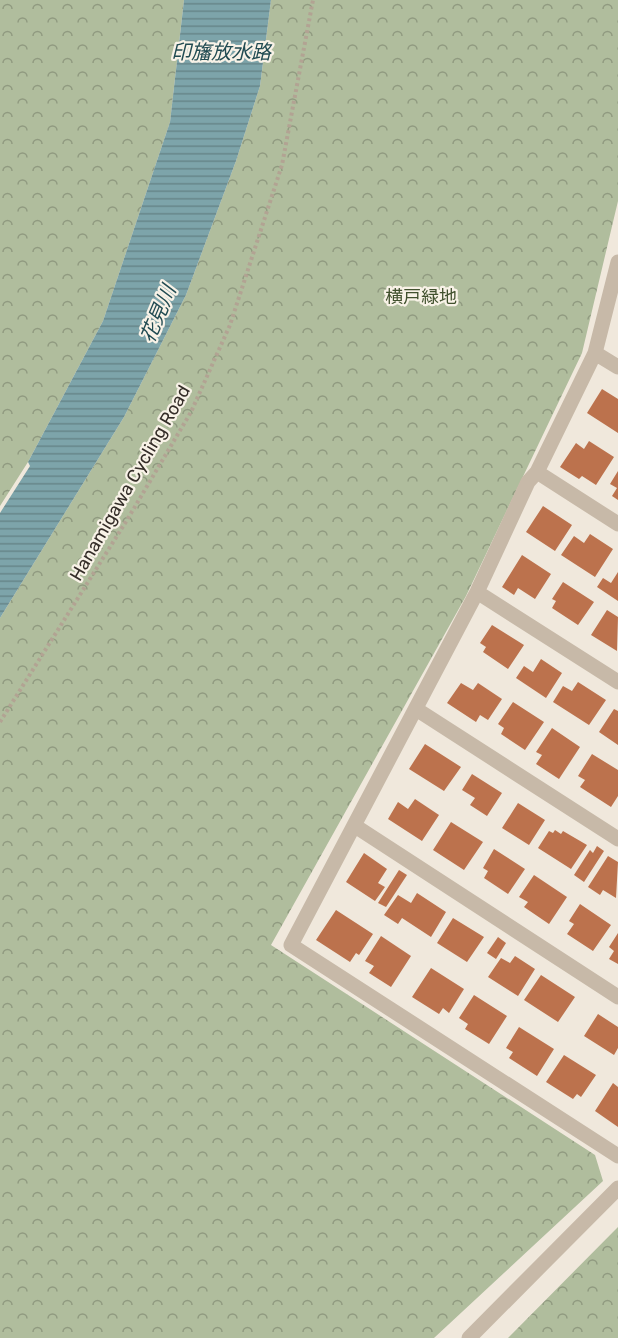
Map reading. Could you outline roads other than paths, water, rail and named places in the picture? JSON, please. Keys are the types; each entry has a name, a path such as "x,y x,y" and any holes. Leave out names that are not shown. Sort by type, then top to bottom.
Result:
{"street":[{"path":"618,262 595,353 537,472 528,482 477,592 291,945 618,1156"},
{"path":"595,353 618,368"},
{"path":"537,472 618,524"},
{"path":"477,592 618,682"},
{"path":"416,709 618,839"},
{"path":"355,826 618,997"},
{"path":"470,1338 618,1188"}],"water":[{"name":"印旛放水路","path":"184,0 271,0 260,86 236,161 186,295 124,417 0,618 0,513 30,466 28,462 103,321 170,122"}],"park label":[{"name":"横戸緑地","path":"421,297"}],"water label":[{"name":"花見川","path":"158,314"}]}
